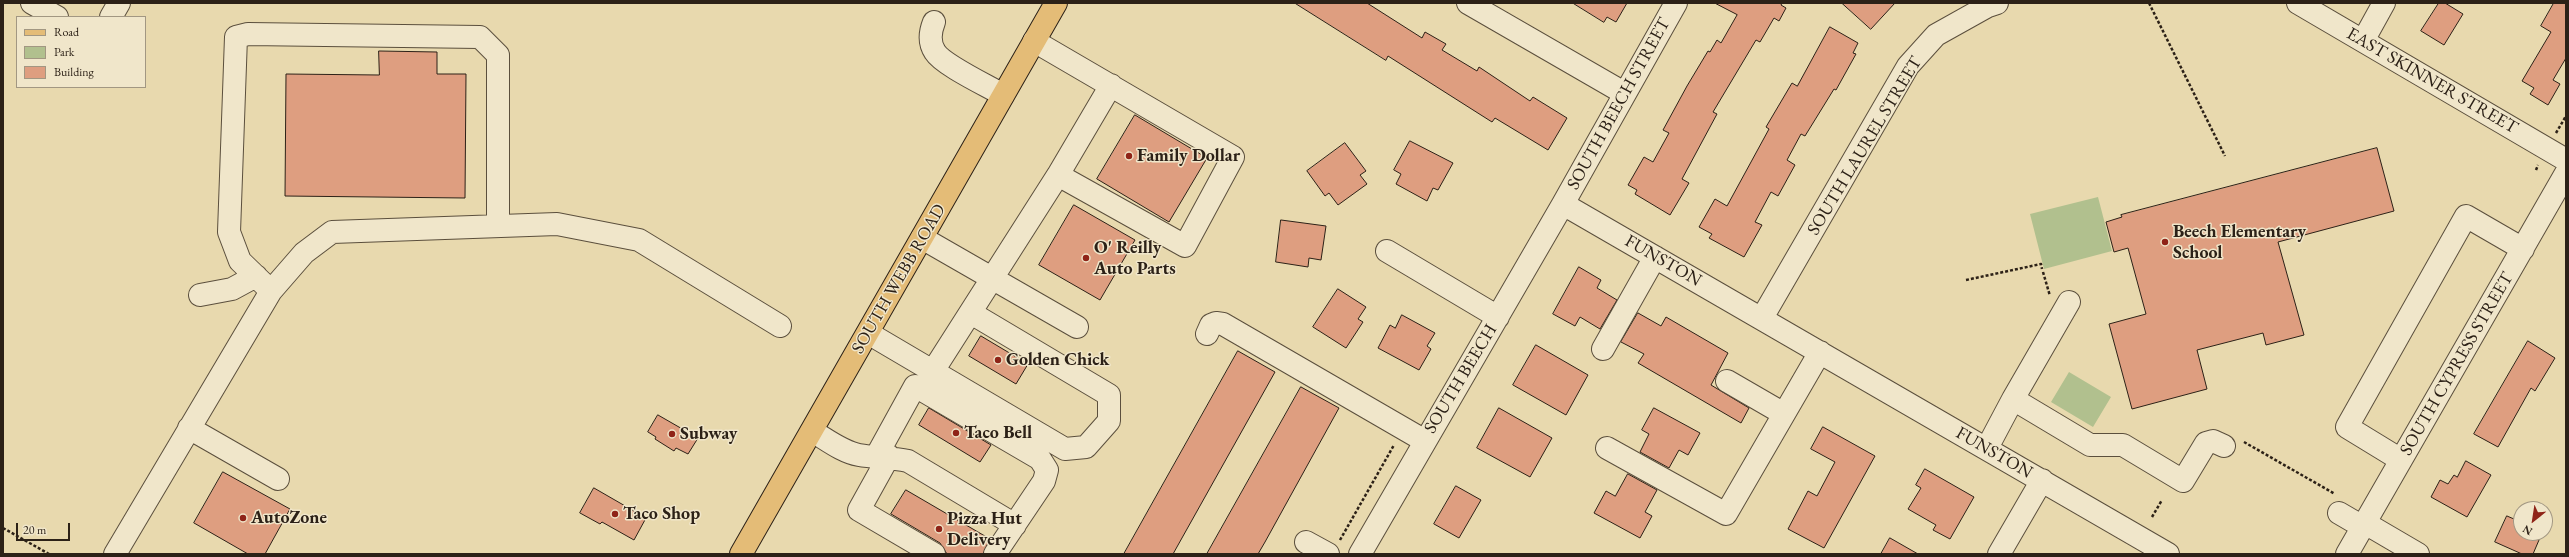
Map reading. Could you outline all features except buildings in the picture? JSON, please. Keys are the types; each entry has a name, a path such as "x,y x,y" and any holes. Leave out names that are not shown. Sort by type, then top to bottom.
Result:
{"main road":[{"name":"SOUTH WEBB ROAD","path":"741,554 1056,3"}],"street":[{"path":"32,3 55,16"},
{"path":"112,16 119,3"},
{"path":"1468,3 1624,93"},
{"name":"SOUTH BEECH STREET","path":"1563,204 1624,93 1676,3"},
{"name":"SOUTH LAUREL STREET","path":"1762,318 1908,66 1936,35 1988,6 1997,3"},
{"name":"EAST SKINNER STREET","path":"2298,3 2566,160"},
{"path":"2363,41 2384,3"},
{"path":"934,22 932,45 938,57 1003,95"},
{"path":"264,284 240,261 229,232 236,38 248,34 480,37 498,55 498,226"},
{"path":"1034,41 1233,157 1185,246 1058,175"},
{"path":"934,372 1058,175 1111,85"},
{"name":"SOUTH CYPRESS STREET","path":"2348,554 2566,173"},
{"name":"FUNSTON","path":"1563,204 2168,554"},
{"name":"SOUTH BEECH","path":"1360,554 1563,204"},
{"path":"2401,460 2347,427 2466,216 2523,248"},
{"path":"115,554 189,428 264,284 332,232 557,224 639,240 780,326"},
{"path":"922,238 1077,327"},
{"path":"1387,250 1498,317"},
{"path":"1603,349 1655,257"},
{"path":"200,295 264,284"},
{"path":"1986,448 2069,302"},
{"path":"868,333 1065,449 1086,447 1109,421 1109,395 971,313"},
{"path":"1207,334 1211,325 1216,323 1223,324 1425,441"},
{"path":"1607,448 1726,514 1820,352"},
{"path":"1727,381 1784,414"},
{"path":"934,554 859,510 915,386 1040,459 1047,470 1044,481 995,554"},
{"path":"2013,399 2090,445 2123,445 2183,481 2206,443 2212,441 2231,442"},
{"path":"189,428 278,479"},
{"path":"812,431 858,455 883,456 908,461 1015,525"},
{"path":"1998,554 2042,480"},
{"path":"2339,505 2364,525 2418,554"},
{"path":"1306,542 1332,551"}],"path":[{"path":"2149,3 2226,156"},
{"path":"1966,280 2041,264 2042,269"},
{"path":"2231,442 2339,505"},
{"path":"1332,551 1395,443"},
{"path":"2152,517 2162,500"},
{"path":"3,528 49,554"}],"green space":[{"path":"2098,197 2112,251 2044,269 2030,214"},
{"path":"2069,372 2111,397 2093,427 2051,402"}],"place":[{"name":"Family Dollar","path":"1129,156"},
{"name":"Beech Elementary School","path":"2165,242"},
{"name":"O' Reilly Auto Parts","path":"1086,258"},
{"name":"Golden Chick","path":"998,360"},
{"name":"Taco Bell","path":"956,433"},
{"name":"Subway","path":"672,434"},
{"name":"Taco Shop","path":"615,514"},
{"name":"AutoZone","path":"243,518"},
{"name":"Pizza Hut Delivery","path":"939,529"}]}
